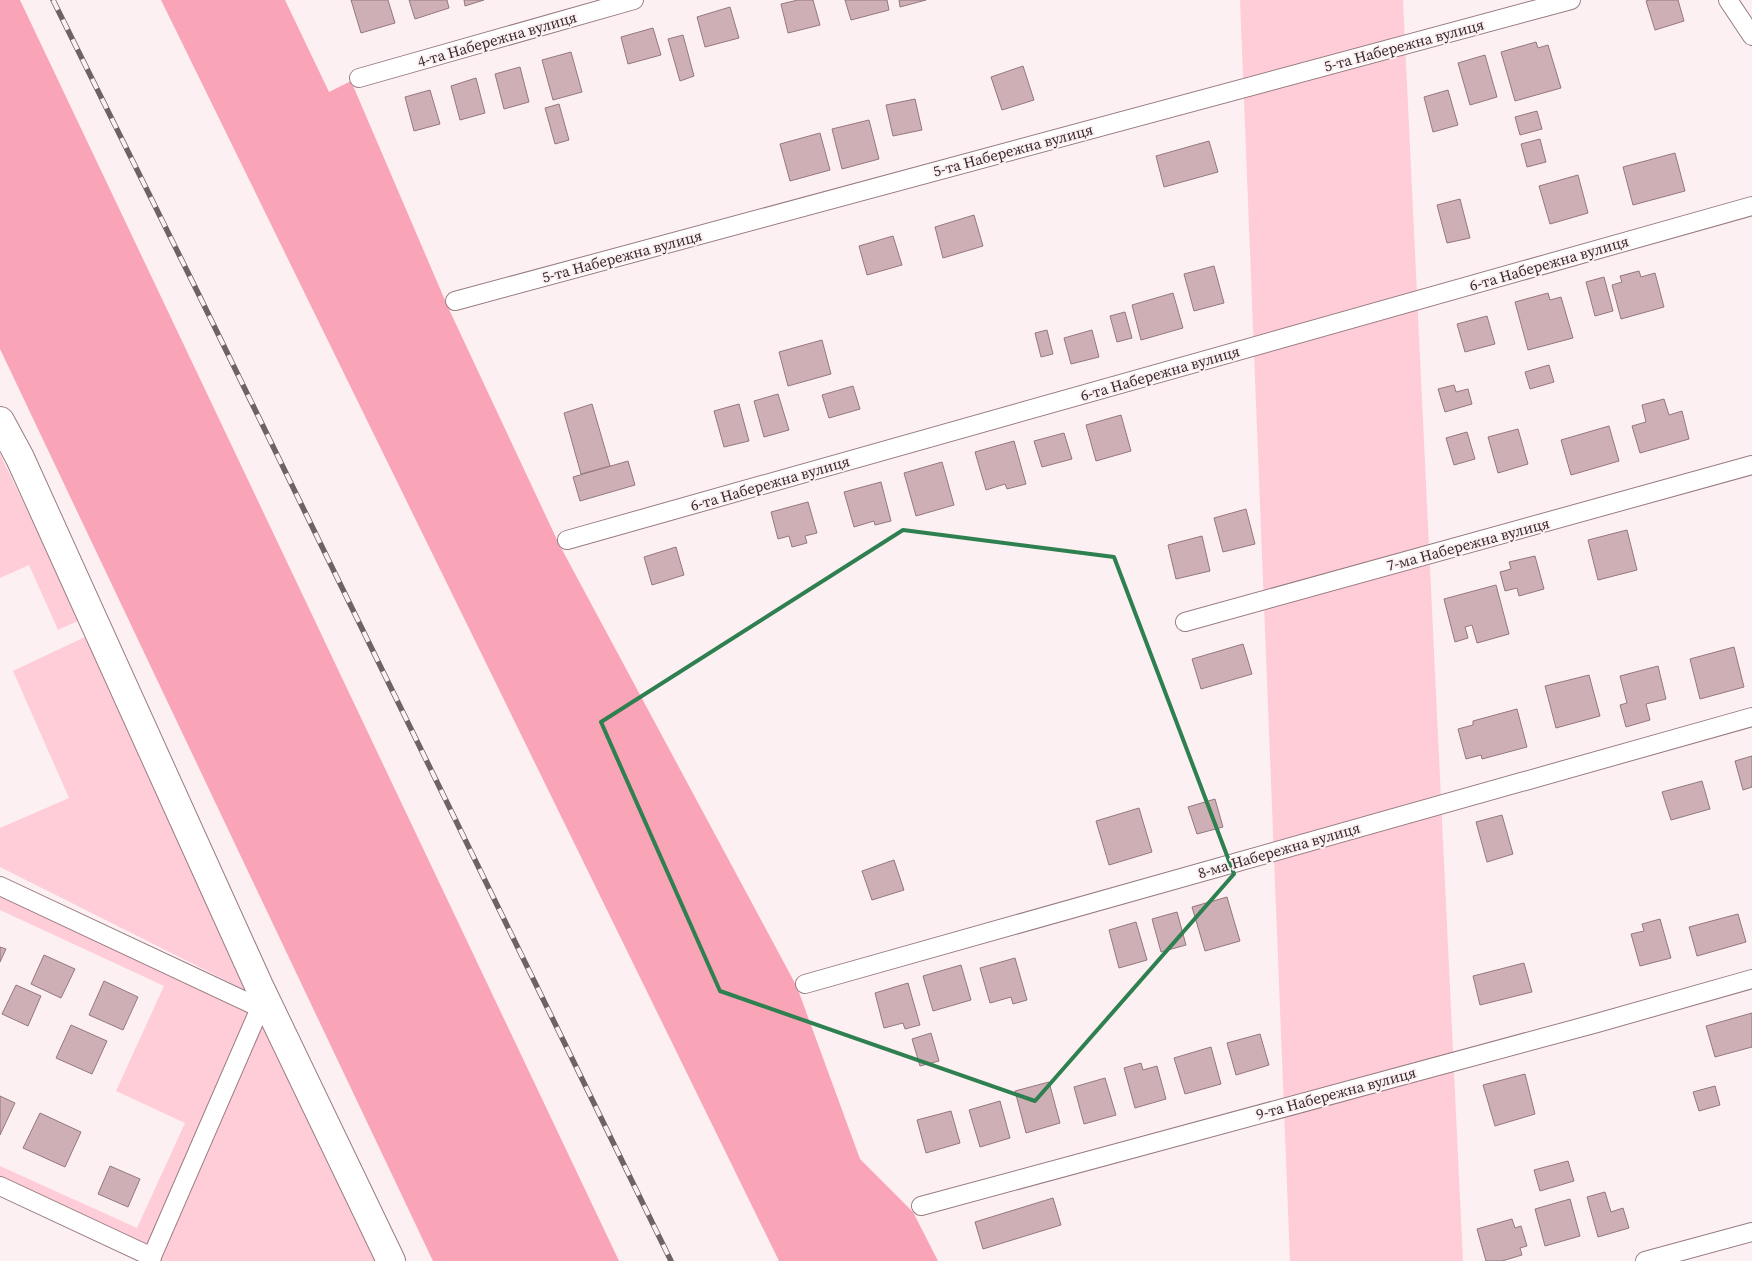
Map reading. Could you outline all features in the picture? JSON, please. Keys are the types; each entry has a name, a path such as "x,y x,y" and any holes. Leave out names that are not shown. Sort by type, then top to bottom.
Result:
{"main road":[{"path":"0,421 24,467 259,997 391,1261"}],"street":[{"name":"4-та Набережна вулиця","path":"359,78 634,0"},
{"name":"5-та Набережна вулиця","path":"455,301 1572,0"},
{"path":"1728,0 1752,36"},
{"name":"6-та Набережна вулиця","path":"567,540 1752,206"},
{"name":"7-ма Набережна вулиця","path":"1185,622 1752,465"},
{"name":"8-ма Набережна вулиця","path":"805,984 1752,717"},
{"path":"0,886 259,997 151,1259 0,1186"},
{"name":"9-та Набережна вулиця","path":"920,1206 1752,979"},
{"path":"1645,1261 1752,1232"}],"highlighted area":[{"path":"903,530 1114,557 1234,874 1035,1101 720,991 601,722"}],"shaded area":[{"path":"0,0 20,0 619,1261 433,1261 0,349"},
{"path":"161,0 285,0 329,92 351,81 447,305 559,544 797,987 860,1159 913,1212 938,1261 779,1261"},
{"path":"1240,0 1403,0 1463,1261 1290,1261"},
{"path":"0,454 80,620 58,630 29,565 0,578"},
{"path":"87,636 252,983 243,989 0,867 0,828 69,798 13,671"},
{"path":"0,896 252,1014 150,1249 0,1179 0,1166 137,1228 185,1123 116,1091 164,986 0,910"},
{"path":"265,1013 379,1261 156,1261"}],"building":[{"path":"351,0 388,0 395,23 361,33"},
{"path":"409,0 447,0 449,8 415,19"},
{"path":"464,0 484,0 465,6"},
{"path":"798,0 813,0 820,25 788,33 781,4"},
{"path":"845,0 887,0 889,10 851,20"},
{"path":"899,0 926,0 900,7"},
{"path":"1678,0 1684,21 1655,30 1646,1"},
{"path":"730,7 739,38 705,47 697,17"},
{"path":"653,28 661,55 628,64 621,37"},
{"path":"683,35 694,76 680,81 668,39"},
{"path":"1536,42 1538,48 1548,45 1561,88 1515,101 1501,52"},
{"path":"571,52 582,92 553,100 542,60"},
{"path":"1485,55 1497,97 1470,105 1458,63"},
{"path":"1023,66 1034,100 1002,110 991,77"},
{"path":"520,67 529,102 504,109 495,74"},
{"path":"476,78 485,113 460,120 451,86"},
{"path":"430,90 440,124 414,131 405,97"},
{"path":"1448,90 1458,125 1433,132 1424,97"},
{"path":"915,99 922,130 893,136 886,105"},
{"path":"559,104 569,140 555,144 545,108"},
{"path":"1537,111 1542,129 1520,135 1515,117"},
{"path":"869,120 879,159 842,169 832,129"},
{"path":"820,133 830,170 790,181 780,144"},
{"path":"1540,139 1546,162 1527,167 1521,144"},
{"path":"1209,141 1218,172 1164,187 1156,156"},
{"path":"1675,153 1685,191 1633,205 1623,167"},
{"path":"1578,175 1588,213 1550,224 1539,186"},
{"path":"1460,199 1470,238 1447,243 1437,205"},
{"path":"974,215 983,246 943,258 935,227"},
{"path":"893,236 902,265 867,275 859,246"},
{"path":"1214,266 1224,303 1194,311 1184,274"},
{"path":"1639,271 1641,277 1655,273 1664,307 1621,319 1612,285 1622,282 1620,276"},
{"path":"1604,277 1613,311 1595,316 1586,282"},
{"path":"1173,293 1183,328 1141,340 1132,305"},
{"path":"1548,293 1550,300 1561,297 1573,338 1528,350 1515,302"},
{"path":"1125,312 1132,338 1117,342 1110,316"},
{"path":"1487,316 1495,344 1465,352 1457,324"},
{"path":"1047,330 1053,354 1041,357 1035,333"},
{"path":"1092,330 1099,357 1071,364 1064,338"},
{"path":"822,340 831,374 788,386 779,352"},
{"path":"1549,365 1554,382 1530,389 1525,372"},
{"path":"1454,385 1456,392 1468,389 1472,404 1445,412 1438,389"},
{"path":"853,386 860,409 829,418 822,395"},
{"path":"778,394 789,430 764,437 754,401"},
{"path":"1664,399 1669,415 1682,411 1689,439 1640,453 1632,426 1646,422 1642,405"},
{"path":"592,404 610,466 581,474 564,413"},
{"path":"739,404 749,441 724,447 714,411"},
{"path":"1121,415 1131,451 1096,461 1086,425"},
{"path":"1609,426 1619,461 1571,475 1561,440"},
{"path":"1518,429 1528,464 1498,473 1488,437"},
{"path":"1467,432 1475,459 1454,465 1446,438"},
{"path":"1064,433 1072,459 1042,467 1034,441"},
{"path":"1014,441 1026,484 1007,489 1005,484 986,490 975,452"},
{"path":"628,461 635,485 580,501 573,477"},
{"path":"942,462 954,505 916,516 904,473"},
{"path":"881,482 891,521 875,525 874,521 854,527 844,492"},
{"path":"808,502 817,533 805,536 807,543 792,547 789,536 778,539 771,512"},
{"path":"1246,509 1255,544 1223,552 1214,518"},
{"path":"1627,530 1637,570 1598,580 1588,540"},
{"path":"1202,536 1210,571 1176,579 1168,545"},
{"path":"676,547 684,575 652,585 644,557"},
{"path":"1535,556 1544,589 1519,596 1517,588 1505,591 1500,572 1511,569 1509,562"},
{"path":"1496,585 1509,634 1477,643 1472,625 1465,627 1468,638 1455,642 1444,599"},
{"path":"1243,644 1252,674 1201,689 1192,659"},
{"path":"1734,647 1744,687 1700,699 1690,659"},
{"path":"1658,666 1666,699 1646,704 1650,720 1626,727 1620,705 1627,703 1620,676"},
{"path":"1589,675 1600,716 1556,728 1545,686"},
{"path":"1517,709 1527,747 1482,759 1481,755 1466,759 1458,729 1473,725 1473,721"},
{"path":"1752,756 1752,787 1743,790 1735,761"},
{"path":"1702,781 1710,809 1671,820 1662,792"},
{"path":"1215,799 1223,827 1197,834 1188,807"},
{"path":"1139,808 1152,852 1109,865 1096,821"},
{"path":"1502,815 1513,854 1487,862 1476,822"},
{"path":"894,860 904,890 872,900 862,871"},
{"path":"1227,897 1240,941 1205,951 1192,907"},
{"path":"1177,912 1186,945 1161,952 1152,919"},
{"path":"1738,914 1746,942 1697,956 1689,927"},
{"path":"1660,919 1671,958 1640,966 1631,934 1644,931 1642,924"},
{"path":"1136,922 1147,960 1119,968 1109,930"},
{"path":"0,947 6,949 0,962"},
{"path":"44,955 75,969 61,998 31,984"},
{"path":"1015,958 1027,1000 1013,1004 1011,997 990,1003 980,968"},
{"path":"1524,963 1532,992 1480,1005 1473,976"},
{"path":"961,965 971,1000 933,1011 923,976"},
{"path":"104,981 138,997 123,1030 89,1015"},
{"path":"908,983 920,1025 905,1029 903,1023 884,1028 875,993"},
{"path":"16,985 41,996 28,1026 2,1014"},
{"path":"1752,1013 1752,1047 1715,1057 1706,1026"},
{"path":"71,1025 107,1041 92,1074 56,1058"},
{"path":"931,1033 939,1061 920,1066 912,1039"},
{"path":"1260,1034 1269,1065 1236,1075 1227,1043"},
{"path":"1211,1047 1221,1084 1185,1094 1174,1058"},
{"path":"1141,1063 1143,1070 1157,1066 1166,1099 1135,1108 1124,1068"},
{"path":"1525,1074 1535,1114 1495,1126 1483,1085"},
{"path":"1105,1078 1116,1115 1084,1124 1074,1087"},
{"path":"1049,1082 1060,1123 1026,1133 1015,1091"},
{"path":"1715,1086 1720,1105 1699,1111 1693,1092"},
{"path":"0,1096 15,1103 0,1135"},
{"path":"1000,1101 1010,1138 980,1147 969,1110"},
{"path":"951,1111 960,1143 926,1153 917,1120"},
{"path":"40,1113 81,1132 65,1167 23,1148"},
{"path":"1568,1161 1574,1181 1540,1191 1534,1170"},
{"path":"110,1166 140,1179 128,1207 98,1194"},
{"path":"1605,1192 1611,1212 1623,1208 1629,1228 1598,1237 1587,1197"},
{"path":"1053,1198 1061,1225 983,1249 975,1222"},
{"path":"1570,1199 1580,1236 1545,1246 1535,1209"},
{"path":"1512,1219 1515,1228 1521,1226 1527,1246 1520,1248 1522,1255 1502,1261 1486,1261 1477,1229"}],"railway":[{"path":"53,0 671,1261"}]}
